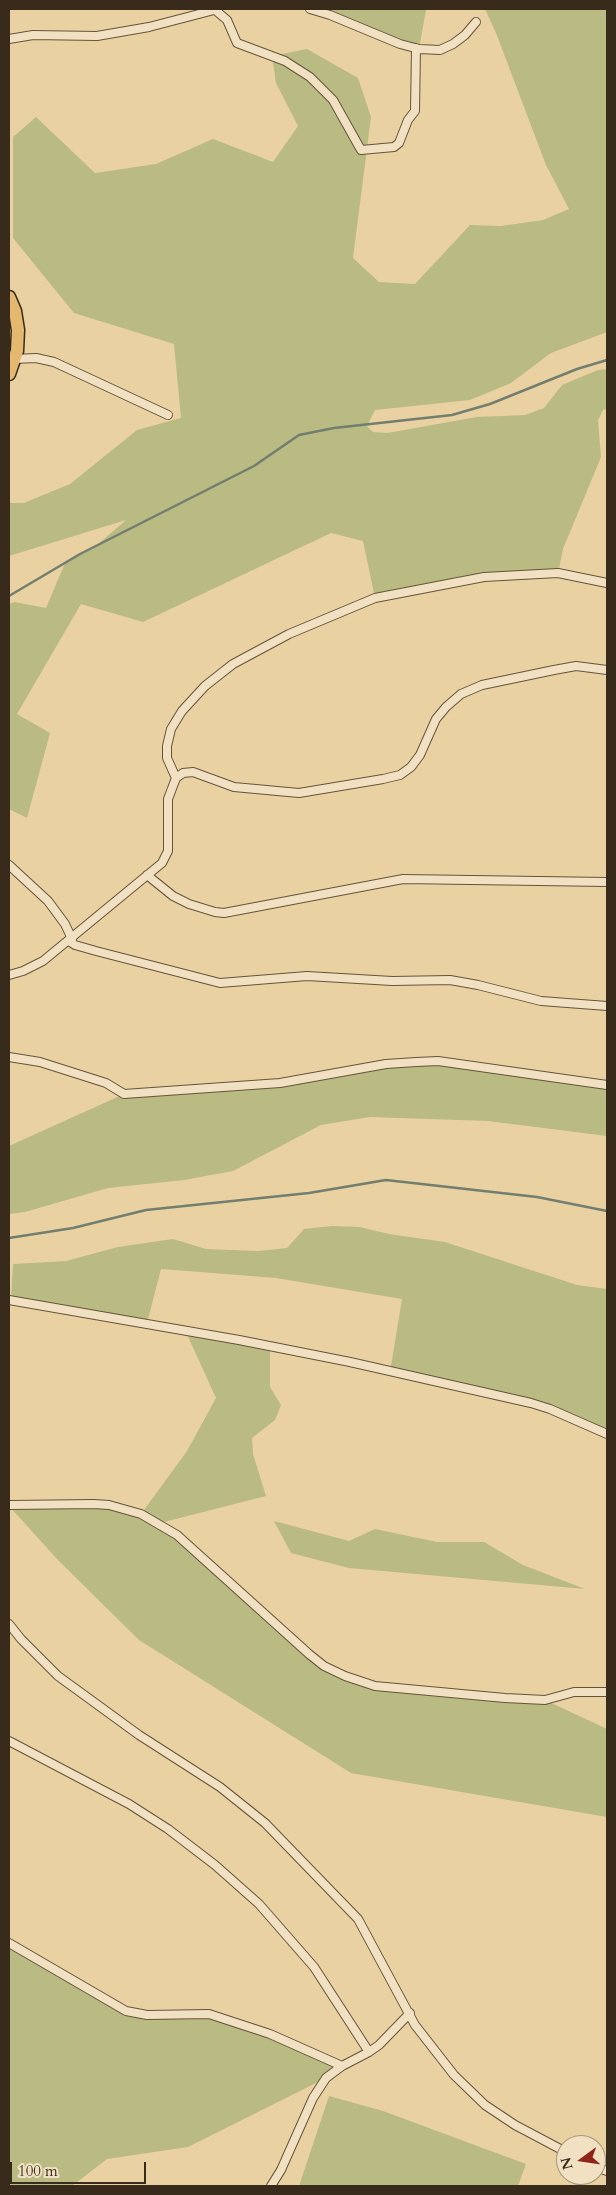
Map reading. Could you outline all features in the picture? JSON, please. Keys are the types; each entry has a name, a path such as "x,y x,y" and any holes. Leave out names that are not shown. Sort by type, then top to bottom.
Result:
{"highway":[{"path":"9,297 15,310 18,330 16,351 9,374"}],"street":[{"path":"214,9 227,20 237,44 285,62 310,77 333,100 361,150 394,147 400,142 408,120 415,111 416,48"},
{"path":"9,39 33,35 97,36 149,27 218,9"},
{"path":"310,9 330,15 400,44 416,48 440,50 453,44 465,35 476,22"},
{"path":"14,359 36,358 54,362 168,415"},
{"path":"176,778 167,758 167,746 171,729 182,711 205,686 233,664 289,634 375,598 484,577 530,573 558,573 607,583"},
{"path":"9,975 23,971 43,961 71,940 168,855 168,799 176,778 182,773 193,772 234,787 299,793 383,780 400,775 411,767 420,755 436,719 461,694 482,685 576,666 607,670"},
{"path":"9,865 48,901 65,924 75,945 220,984 307,976 392,981 450,980 541,1001 607,1006"},
{"path":"147,875 173,896 189,904 215,912 403,879 607,882"},
{"path":"9,1057 40,1062 97,1080 124,1094 280,1084 386,1064 438,1061 607,1085"},
{"path":"9,1300 230,1338 350,1362 531,1403 550,1409 607,1434"},
{"path":"9,1505 109,1505 141,1514 177,1534 316,1660 344,1676 368,1683 437,1692 535,1699 549,1699 574,1692 607,1692"},
{"path":"9,1624 21,1639 58,1676 138,1735 220,1787 265,1823 358,1919 415,2024 454,2075 485,2105 515,2125 556,2147"},
{"path":"9,1741 129,1804 215,1864 259,1904 314,1967 369,2052"},
{"path":"9,1943 126,2011 147,2015 209,2014 270,2034 342,2066"},
{"path":"271,2186 281,2170 313,2098 326,2078 342,2066 369,2052 410,2013"}],"green space":[{"path":"310,9 429,9 426,10 419,49"},
{"path":"485,9 607,9 607,332 551,353 511,383 470,400 375,410 367,426 373,432 387,433 477,417 525,415 544,408 562,385 598,370 607,369 607,409 603,410 598,420 601,457 563,549 558,573 530,573 375,598 363,541 331,533 143,622 81,604 17,714 50,733 27,818 9,809 9,604 15,602 46,608 65,563 96,546 126,520 9,556 9,503 24,503 70,484 137,430 181,418 174,344 74,313 13,238 13,137 36,117 95,173 156,164 213,139 273,162 298,126 276,83 272,56 307,49 358,78 371,117 353,258 379,282 415,284 470,225 501,226 543,220 569,209 546,165 496,33"},
{"path":"416,1062 607,1085 607,1136 488,1121 370,1117 321,1125 233,1171 184,1180 108,1188 25,1212 9,1214 9,1146 124,1094 280,1083"},
{"path":"332,1226 360,1227 389,1234 445,1242 577,1285 607,1289 607,1434 550,1409 390,1372 402,1299 276,1278 161,1269 147,1323 11,1300 13,1264 66,1261 118,1247 173,1239 206,1249 258,1251 287,1248 304,1229"},
{"path":"185,1330 270,1346 270,1387 281,1405 275,1420 252,1438 253,1454 266,1496 160,1523 324,1666 375,1686 545,1700 607,1729 607,1817 351,1773 139,1640 57,1559 9,1506 79,1504 141,1514 187,1451 216,1398"},
{"path":"274,1521 349,1541 375,1529 437,1542 484,1542 523,1565 585,1589 349,1568 291,1553"},
{"path":"9,1943 125,2011 203,2013 248,2026 342,2066 326,2078 188,2147 107,2159 72,2186 9,2186"},
{"path":"329,2096 383,2111 526,2164 518,2186 299,2186"}],"waterway":[{"path":"9,596 80,554 254,466 299,435 334,428 452,415 490,404 577,369 607,360"},
{"path":"9,1238 73,1228 146,1210 309,1193 386,1180 537,1197 607,1211"}]}
